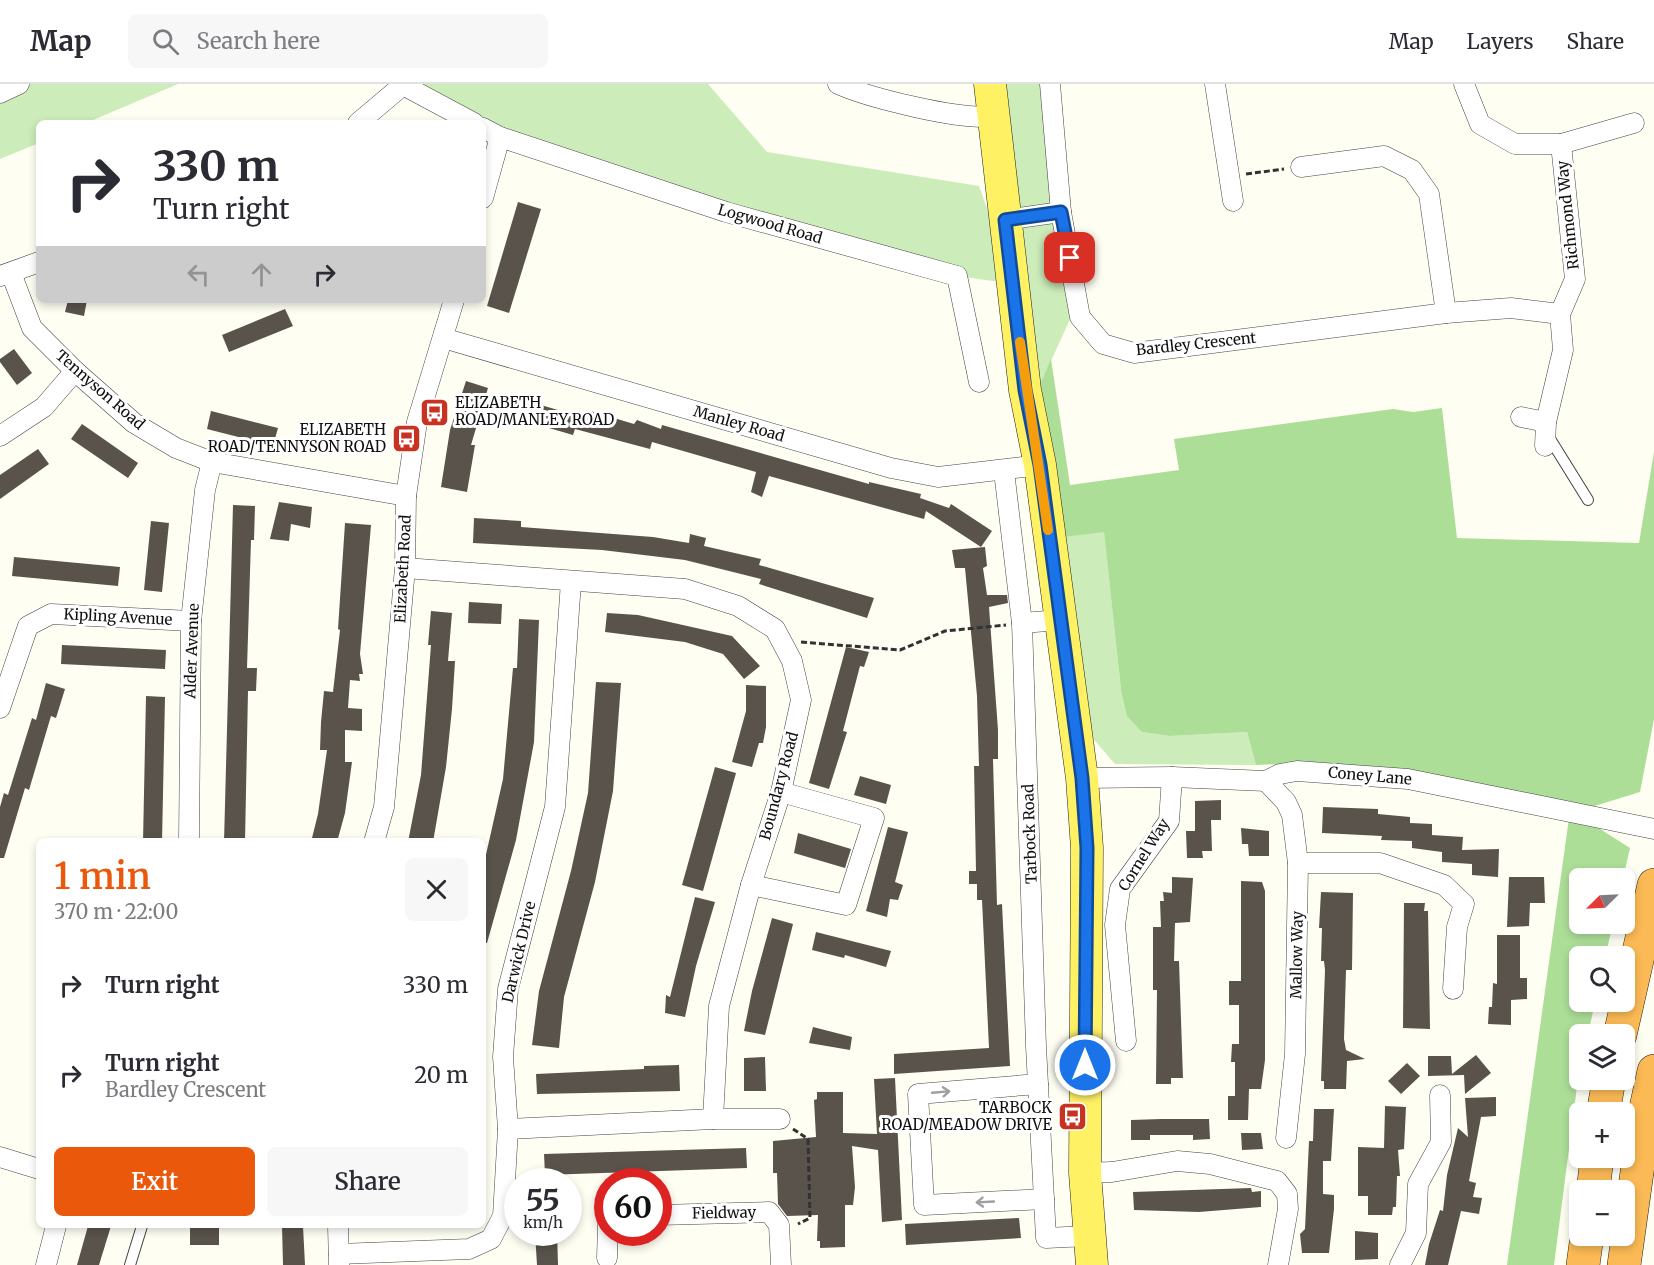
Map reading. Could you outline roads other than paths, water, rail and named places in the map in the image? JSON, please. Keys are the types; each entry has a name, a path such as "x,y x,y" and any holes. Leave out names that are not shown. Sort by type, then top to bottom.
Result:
{"highway":[{"path":"1622,1024 1654,885"},
{"path":"1624,1265 1646,1108 1654,1071"},
{"path":"1583,1265 1586,1246"}],"main road":[{"name":"Tarbock Road","path":"990,84 1025,390 1040,465 1082,778 1087,848 1085,1173 1090,1251"}],"street":[{"path":"0,93 19,84"},
{"path":"838,84 892,100 978,119 994,116"},
{"name":"Bardley Crescent","path":"1050,84 1061,212 1080,317 1103,344 1134,353 1446,313 1511,308 1560,314"},
{"path":"1215,84 1233,201"},
{"name":"Richmond Way","path":"1464,84 1480,124 1515,144 1561,144 1575,279 1560,314 1563,350 1545,433"},
{"path":"361,120 402,85 468,120"},
{"path":"1561,144 1634,123"},
{"path":"486,176 492,132"},
{"name":"Logwood Road","path":"492,132 726,212 957,276 979,382"},
{"path":"1301,166 1384,156 1412,170 1429,194 1446,313"},
{"path":"1005,220 1061,212"},
{"path":"6,274 36,263"},
{"name":"Tennyson Road","path":"6,274 32,328 75,371 134,423 176,448 212,462 406,496"},
{"name":"Elizabeth Road","path":"375,838 384,807 405,568 406,496 417,422 453,303"},
{"name":"Manley Road","path":"443,338 891,468 938,477 1040,465"},
{"path":"0,436 44,407 75,371"},
{"path":"1521,417 1545,433"},
{"name":"Alder Avenue","path":"189,838 191,621 205,489 212,462"},
{"name":"Tarbock Road","path":"1004,471 1022,623 1038,1084 1046,1238 1090,1251"},
{"name":"Boundary Road","path":"405,568 685,589 738,606 775,629 792,661 801,700 781,792 751,885 719,1006 713,1119"},
{"name":"Darwick Drive","path":"339,1259 469,1249 491,1239 503,1216 508,1129 503,1057 508,989 555,807 571,582"},
{"name":"Kipling Avenue","path":"0,708 28,626 51,614 191,621"},
{"path":"1022,623 1060,620"},
{"name":"Coney Lane","path":"1082,778 1172,777 1266,781 1280,774 1297,771 1408,779 1654,828"},
{"name":"Cornel Way","path":"1126,1041 1115,925 1120,889 1169,822 1172,777"},
{"name":"Mallow Way","path":"1266,781 1286,802 1292,815 1298,863 1295,1054 1286,1138"},
{"path":"751,885 846,905 874,818 781,792"},
{"path":"1298,863 1380,863 1443,885 1464,904 1457,927 1453,988"},
{"path":"1038,1084 918,1094 924,1205 1044,1199"},
{"path":"1400,1265 1416,1233 1418,1184 1441,1142 1440,1095"},
{"path":"508,1129 713,1119 780,1119"},
{"path":"0,1157 36,1168"},
{"path":"1085,1173 1112,1172 1177,1161 1210,1164 1277,1181 1287,1194 1288,1209 1278,1265"},
{"name":"Fieldway","path":"672,1215 769,1212 779,1225 781,1265"},
{"path":"46,1265 55,1228"},
{"path":"338,1228 339,1259"},
{"path":"607,1246 607,1258"}],"lane":[{"path":"1545,433 1588,500"},
{"path":"130,1265 141,1228"}],"place":[{"name":"ELIZABETH ROAD/MANLEY ROAD","path":"434,412"},
{"name":"ELIZABETH ROAD/TENNYSON ROAD","path":"407,439"},
{"name":"TARBOCK ROAD/MEADOW DRIVE","path":"1073,1117"}]}
